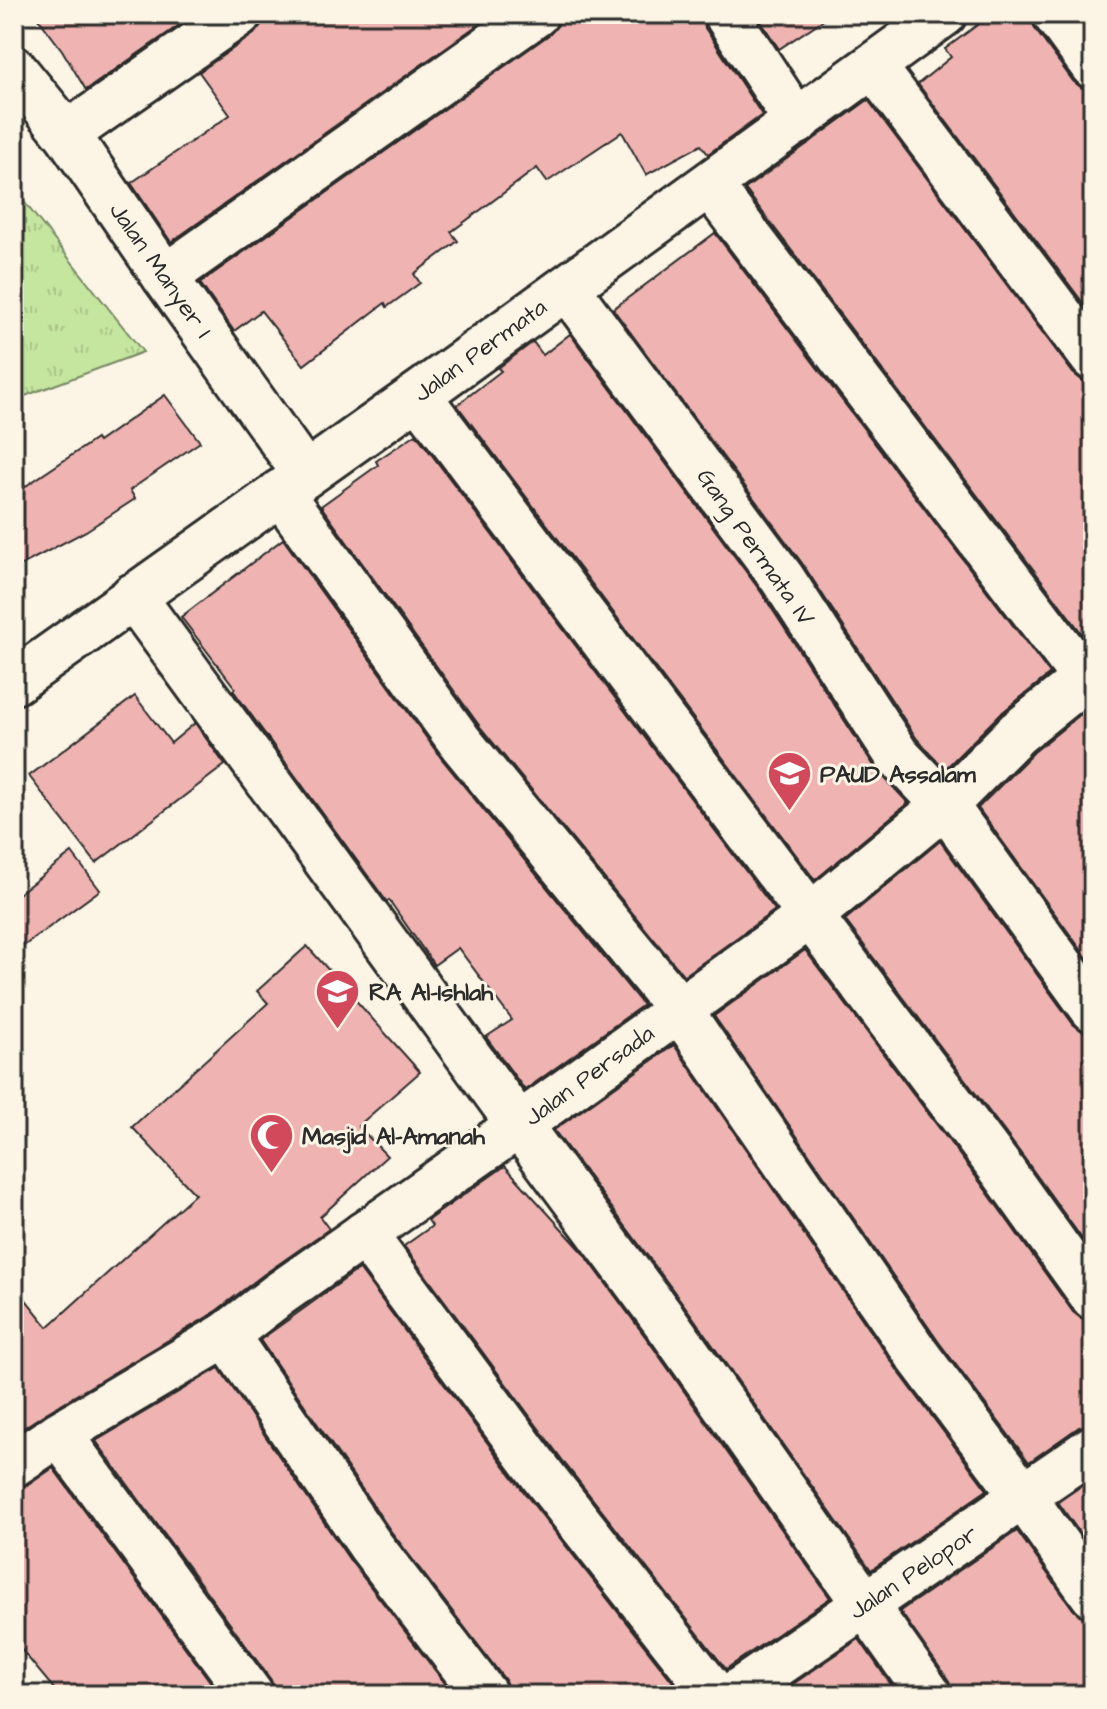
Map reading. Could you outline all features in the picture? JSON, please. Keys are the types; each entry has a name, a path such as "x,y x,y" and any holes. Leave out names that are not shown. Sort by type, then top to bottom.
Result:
{"street":[{"path":"67,134 239,14"},
{"path":"165,277 536,14"},
{"path":"726,14 797,122"},
{"name":"Jalan Permata","path":"14,682 567,288 944,14"},
{"path":"1055,14 1093,66"},
{"path":"874,67 1093,358"},
{"name":"Jalan Manyer I","path":"14,69 67,134 165,277 293,483 461,743 680,1010 918,1356 1093,1595"},
{"path":"710,185 1090,681"},
{"name":"Gang Permata IV","path":"567,288 782,578 897,755 945,805 1093,1009"},
{"path":"418,395 1002,1170 1093,1297"},
{"path":"133,596 670,1328 929,1695"},
{"name":"Jalan Persada","path":"14,1464 226,1335 810,916 945,805 1017,733 1090,681"},
{"path":"364,1234 546,1480 715,1695"},
{"path":"226,1335 370,1545 485,1695"},
{"path":"59,1434 251,1695"},
{"name":"Jalan Pelopor","path":"733,1695 1093,1448"}],"green space":[{"path":"14,189 143,352 14,400"}],"building":[{"path":"35,14 195,14 86,90"},
{"path":"264,14 493,14 171,242 131,183 230,115 199,72 254,34"},
{"path":"561,14 701,14 705,28 762,115 708,154 701,145 646,175 622,132 547,182 537,168 451,232 458,241 414,274 420,283 387,307 385,303 304,365 261,311 234,331 200,283 550,34 558,25"},
{"path":"756,14 832,14 779,49"},
{"path":"992,14 1030,14 1035,29 1073,81 1093,91 1093,297 1084,304 918,84 951,57 945,49"},
{"path":"868,100 1073,373 1083,381 1093,382 1093,648 745,189"},
{"path":"715,233 1050,674 999,715 945,769 917,739 802,563 613,309"},
{"path":"570,334 761,592 876,769 908,803 815,880 457,405 533,342 543,355"},
{"path":"165,395 200,442 130,490 135,499 86,531 14,569 14,494 96,439 98,442"},
{"path":"416,434 775,910 684,976 481,728 321,506 378,465 376,461"},
{"path":"283,539 441,758 643,1005 525,1090 486,1037 512,1020 458,948 434,965 181,617"},
{"path":"135,696 171,743 195,723 225,765 96,863 29,776"},
{"path":"1081,714 1093,717 1093,966 978,808 1034,752"},
{"path":"940,841 1073,1024 1093,1034 1093,1254 845,920"},
{"path":"72,853 100,890 14,953 14,897"},
{"path":"307,946 420,1072 358,1126 387,1156 320,1217 329,1229 212,1314 14,1434 14,1285 48,1327 195,1194 132,1127 268,1003 257,991"},
{"path":"805,950 982,1185 1073,1312 1093,1322 1093,1423 1079,1427 1029,1462 938,1341 714,1016"},
{"path":"674,1045 898,1371 987,1490 871,1570 690,1313 554,1130"},
{"path":"505,1166 582,1251 830,1598 726,1669 566,1465 404,1246 432,1226 428,1220"},
{"path":"359,1269 526,1495 683,1695 509,1695 505,1680 390,1530 260,1340"},
{"path":"219,1368 349,1559 454,1695 276,1695 271,1680 96,1441"},
{"path":"53,1468 220,1695 59,1695 14,1641 14,1489 28,1485"},
{"path":"1093,1478 1093,1552 1058,1502"},
{"path":"1017,1531 1073,1609 1082,1617 1093,1620 1093,1695 954,1695 949,1681 900,1611"},
{"path":"859,1639 898,1695 777,1695"}],"place":[{"name":"PAUD Assalam","path":"789,813"},
{"name":"RA Al-Ishlah","path":"338,1031"},
{"name":"Masjid Al-Amanah","path":"271,1175"}]}
